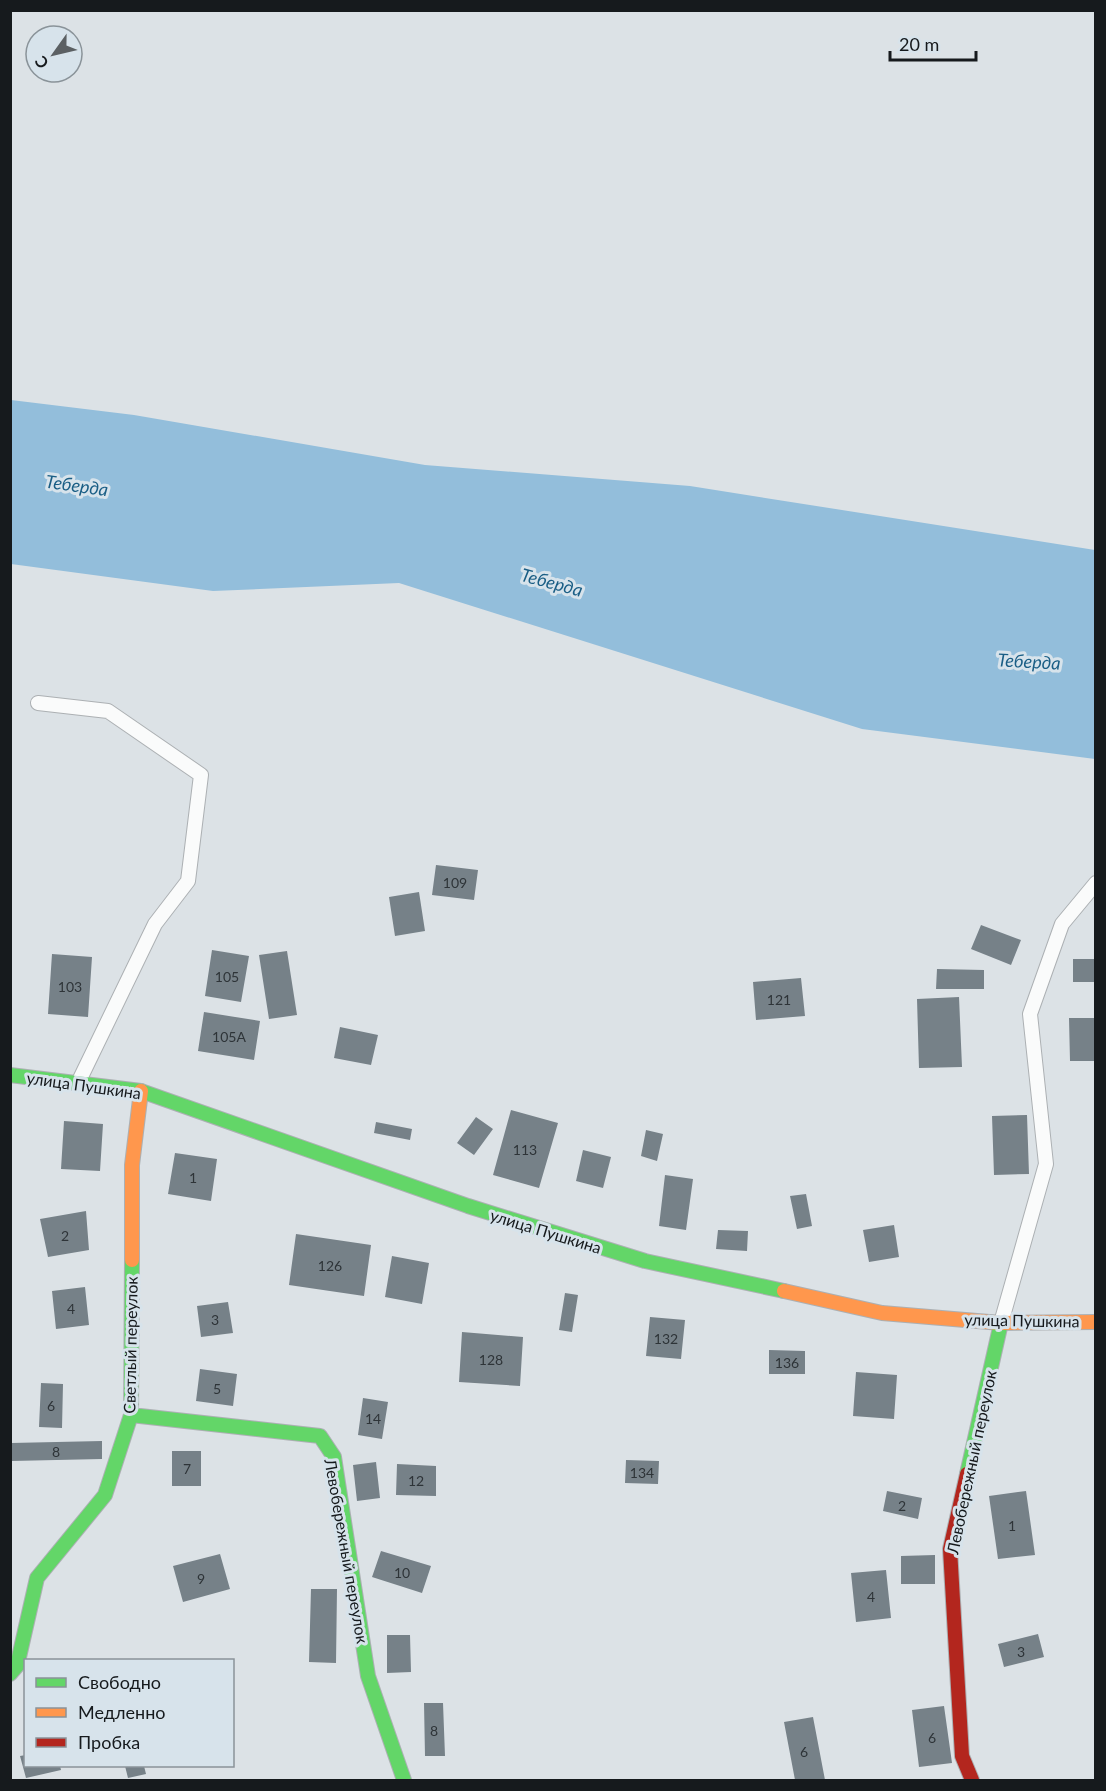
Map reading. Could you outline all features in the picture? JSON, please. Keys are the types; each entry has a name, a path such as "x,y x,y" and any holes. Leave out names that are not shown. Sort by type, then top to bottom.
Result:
{"street":[{"name":"улица Пушкина","path":"10,1075 141,1091 468,1206 645,1261 882,1313 1001,1323 1095,1322"},
{"name":"Светлый переулок","path":"10,1674 17,1666 37,1578 105,1495 131,1415 132,1165 141,1091"},
{"name":"Левобережный переулок","path":"972,1780 962,1756 950,1549 1001,1323"},
{"name":"Левобережный переулок","path":"131,1415 320,1436 334,1457 368,1676 404,1780"}],"lane":[{"path":"38,703 108,711 201,775 188,881 155,924 78,1083"},
{"path":"1001,1323 1046,1164 1030,1014 1062,924 1095,883"}],"water":[{"name":"Теберда","path":"11,400 134,415 425,465 690,486 1095,550 1095,759 862,729 399,583 213,591 11,564"}],"building":[{"path":"436,865 478,870 474,900 432,895"},
{"path":"419,892 425,931 395,936 389,897"},
{"path":"981,925 1021,940 1011,965 971,949"},
{"path":"212,950 249,956 241,1002 205,996"},
{"path":"287,951 297,1015 269,1019 259,955"},
{"path":"52,954 92,957 88,1017 48,1014"},
{"path":"1073,959 1096,959 1096,982 1073,982"},
{"path":"937,969 984,970 984,989 936,989"},
{"path":"801,978 805,1016 756,1020 753,982"},
{"path":"959,997 962,1067 919,1068 917,999"},
{"path":"204,1012 260,1021 254,1060 198,1051"},
{"path":"1069,1018 1096,1018 1096,1061 1070,1061"},
{"path":"340,1027 378,1035 371,1065 334,1058"},
{"path":"511,1110 558,1123 539,1188 493,1175"},
{"path":"1027,1115 1029,1174 994,1175 992,1116"},
{"path":"476,1117 493,1129 474,1155 457,1143"},
{"path":"64,1121 103,1124 100,1171 61,1169"},
{"path":"376,1122 412,1129 410,1140 374,1133"},
{"path":"646,1130 663,1134 657,1161 641,1156"},
{"path":"583,1150 611,1157 603,1188 576,1181"},
{"path":"175,1153 217,1159 211,1201 168,1194"},
{"path":"665,1175 693,1179 686,1230 659,1226"},
{"path":"806,1194 812,1226 797,1229 790,1196"},
{"path":"86,1211 89,1250 48,1257 40,1219"},
{"path":"894,1225 899,1257 869,1262 863,1230"},
{"path":"718,1230 748,1231 747,1251 716,1249"},
{"path":"296,1234 371,1245 364,1296 289,1285"},
{"path":"392,1256 429,1263 422,1304 385,1297"},
{"path":"85,1287 89,1325 56,1329 52,1291"},
{"path":"565,1293 578,1295 572,1332 559,1330"},
{"path":"228,1302 233,1333 201,1337 197,1306"},
{"path":"650,1317 685,1320 681,1359 646,1356"},
{"path":"462,1332 523,1337 520,1386 459,1382"},
{"path":"769,1350 805,1351 805,1374 769,1374"},
{"path":"200,1369 237,1374 233,1406 196,1401"},
{"path":"856,1372 897,1375 894,1419 853,1416"},
{"path":"41,1383 63,1384 62,1428 39,1427"},
{"path":"363,1398 388,1402 382,1439 358,1435"},
{"path":"102,1441 102,1459 11,1461 11,1443"},
{"path":"172,1451 201,1451 201,1486 172,1486"},
{"path":"626,1460 659,1461 658,1484 625,1483"},
{"path":"376,1462 380,1498 357,1501 353,1465"},
{"path":"397,1464 436,1466 436,1496 396,1495"},
{"path":"887,1491 922,1498 918,1519 883,1511"},
{"path":"1026,1491 1035,1555 998,1559 989,1496"},
{"path":"381,1551 431,1566 422,1593 372,1577"},
{"path":"220,1554 230,1589 183,1602 173,1566"},
{"path":"935,1555 935,1584 901,1584 901,1556"},
{"path":"886,1570 891,1618 856,1622 851,1573"},
{"path":"311,1589 337,1589 336,1663 309,1662"},
{"path":"1038,1634 1044,1657 1004,1667 998,1644"},
{"path":"387,1635 410,1635 411,1672 387,1673"},
{"path":"424,1703 443,1703 445,1756 425,1756"},
{"path":"944,1706 952,1763 919,1767 912,1710"},
{"path":"813,1717 825,1780 795,1780 784,1722"},
{"path":"24,1755 24,1767 60,1767 61,1770 26,1778 20,1756"},
{"path":"125,1767 144,1767 146,1774 128,1778"}],"traffic: fast":[{"path":"10,1075 141,1091 468,1206 645,1261 784,1291"},
{"path":"10,1674 17,1666 37,1578 105,1495 131,1415 132,1260"},
{"path":"967,1474 1001,1323"},
{"path":"131,1415 320,1436 334,1457 368,1676 404,1780"}],"traffic: slow":[{"path":"132,1260 132,1165 141,1091"},
{"path":"784,1291 882,1313 1001,1323 1096,1322"}],"traffic: jam":[{"path":"967,1474 950,1549 962,1756 972,1780"}]}
